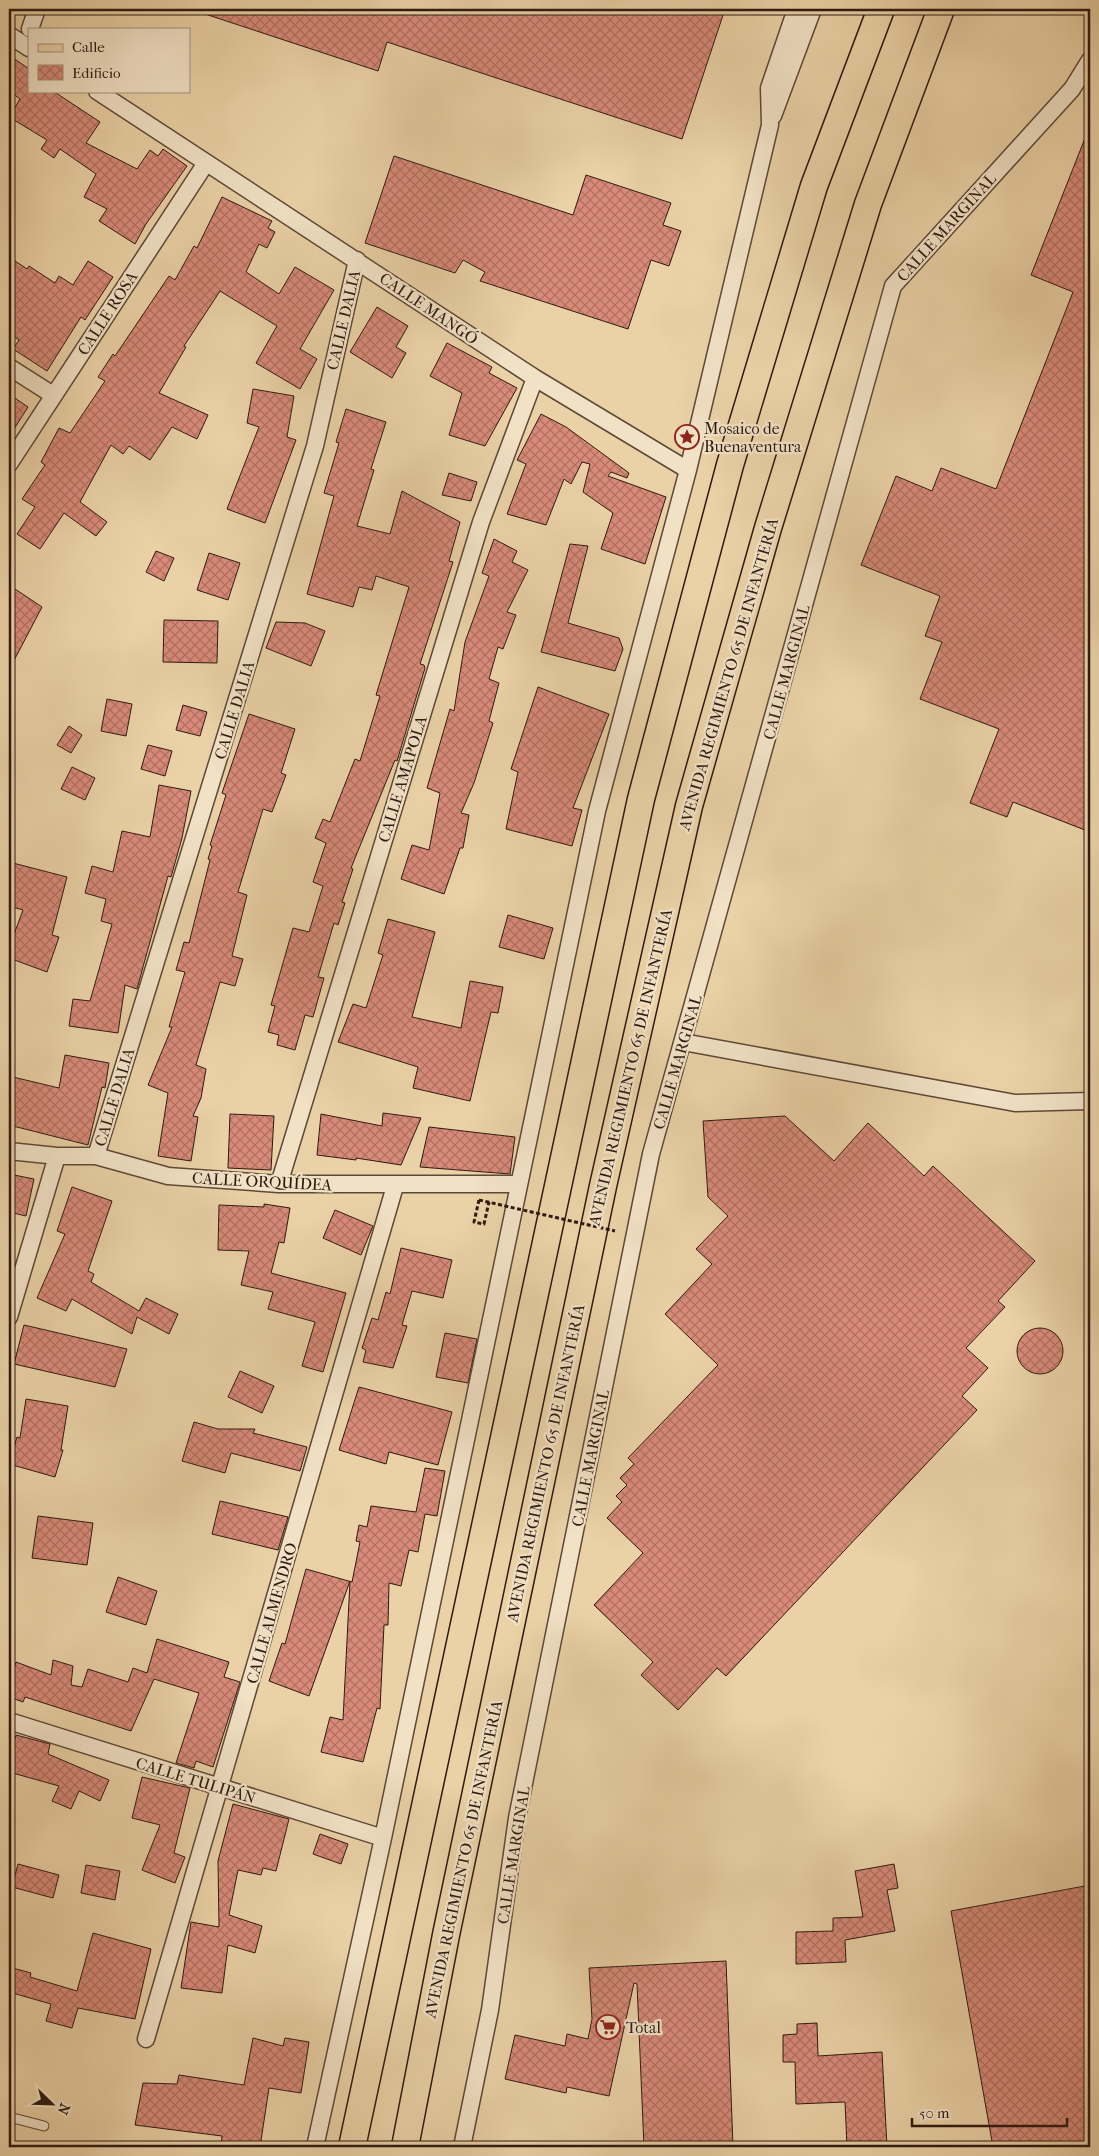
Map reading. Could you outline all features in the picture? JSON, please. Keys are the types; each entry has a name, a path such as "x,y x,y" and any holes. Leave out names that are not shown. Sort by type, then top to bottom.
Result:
{"main road":[{"path":"352,2147 640,799 730,465 808,205 881,9"},
{"name":"AVENIDA REGIMIENTO 65 DE INFANTERÍA","path":"405,2147 452,1906 603,1186 689,806 768,528 868,204 941,9"},
{"path":"925,51 949,18 961,9"}],"street":[{"path":"31,28 37,9"},
{"path":"770,125 770,88 796,9"},
{"path":"315,2147 383,1838 597,811 688,470 770,125 813,9"},
{"path":"9,35 28,38"},
{"name":"CALLE MARGINAL","path":"462,2147 490,2010 517,1818 651,1154 893,286 1072,89 1090,60"},
{"name":"CALLE MANGÓ","path":"99,92 535,378 688,470"},
{"name":"CALLE ROSA","path":"9,464 52,395 206,162"},
{"name":"CALLE DALIA","path":"96,1156 315,446 357,260"},
{"path":"9,367 52,395"},
{"name":"CALLE AMAPOLA","path":"279,1184 480,522 535,378"},
{"path":"683,1042 1015,1104 1090,1100"},
{"name":"CALLE ORQUÍDEA","path":"9,1150 57,1156 96,1156 168,1176 279,1184 395,1186 519,1184"},
{"path":"9,1317 57,1156"},
{"name":"CALLE ALMENDRO","path":"146,2039 395,1186"},
{"name":"CALLE TULIPÁN","path":"9,1721 383,1838"}],"lane":[{"path":"9,2117 44,2126"}],"path":[{"path":"487,1211 484,1224 474,1222 479,1200 615,1230"}],"building":[{"path":"199,9 725,9 682,139 387,42 378,71 199,12"},
{"path":"9,55 28,68 28,92 55,92 100,122 86,143 137,169 150,150 158,156 163,149 187,166 146,224 135,244 99,221 107,209 84,197 96,174 60,149 54,158 41,149 47,140 9,117 20,99 9,91"},
{"path":"1089,128 1090,832 1013,802 1007,817 970,803 999,729 920,699 942,642 925,636 940,596 861,565 896,476 932,491 941,468 996,489 1073,292 1031,275"},
{"path":"394,156 573,215 586,175 671,203 663,225 681,231 669,266 651,260 628,329 480,281 485,272 463,260 455,273 365,243"},
{"path":"222,197 272,221 268,228 275,232 267,248 259,244 246,272 279,294 295,267 334,290 300,349 317,359 300,389 256,363 277,326 220,291 184,346 186,347 159,393 208,415 197,439 172,427 150,460 129,446 123,454 111,445 80,502 107,522 96,536 64,513 40,549 17,534 35,507 22,499 45,465 41,462 59,428 70,433 105,381 98,377 113,354 115,356 169,276 175,280 194,246 197,248"},
{"path":"9,257 27,269 29,266 55,283 59,276 73,285 88,261 113,277 85,320 81,317 47,371 13,349 19,340 9,333"},
{"path":"377,307 408,326 396,347 406,353 392,378 350,352"},
{"path":"447,343 492,367 489,373 517,388 485,446 449,435 462,393 430,376"},
{"path":"253,389 294,396 287,437 296,440 265,523 227,509 259,427 247,423"},
{"path":"9,394 28,407 9,437"},
{"path":"346,409 386,422 371,469 374,470 357,526 390,534 402,491 460,522 449,561 453,562 420,664 424,665 425,668 397,761 395,760 351,868 353,869 342,902 345,903 338,925 334,923 318,977 324,978 313,1017 305,1015 295,1050 277,1045 279,1035 268,1032 275,1006 271,1005 293,928 309,932 323,886 313,882 326,843 315,838 323,819 330,822 355,759 360,761 380,696 376,695 409,587 376,576 372,590 359,587 353,607 307,594 334,496 324,493 339,443 336,442"},
{"path":"541,414 566,427 629,473 627,478 611,472 608,476 666,497 645,564 601,549 613,513 583,492 590,464 582,462 571,484 564,479 546,525 507,514 526,464 517,460"},
{"path":"449,473 477,482 471,501 442,495"},
{"path":"494,539 517,551 512,562 528,570 507,612 516,615 503,649 498,647 489,679 499,683 489,721 493,723 474,783 461,813 469,815 463,848 460,848 444,894 401,879 412,845 429,850 440,793 427,788 450,709 454,711 465,642 489,576 482,573"},
{"path":"570,544 588,546 568,623 619,638 623,649 615,671 541,652"},
{"path":"156,551 174,558 164,581 146,572"},
{"path":"209,553 240,563 228,600 197,590"},
{"path":"9,585 42,607 9,670"},
{"path":"164,620 218,621 217,663 163,662"},
{"path":"276,622 305,623 325,631 311,666 266,648"},
{"path":"538,687 609,714 573,808 582,810 572,846 506,829 518,772 511,769"},
{"path":"107,699 132,704 126,736 101,731"},
{"path":"183,705 207,712 200,736 176,730"},
{"path":"249,714 295,729 281,773 286,775 272,812 263,809 238,892 247,895 232,956 243,959 235,986 220,982 196,1065 206,1069 201,1098 193,1116 198,1117 191,1161 158,1156 168,1093 148,1085 172,1027 169,1027 185,972 176,970 184,942 189,943 210,860 208,859 212,846 210,845 226,795 222,793"},
{"path":"69,726 82,735 71,753 57,745"},
{"path":"148,745 172,751 165,776 141,769"},
{"path":"72,767 95,778 85,800 61,789"},
{"path":"159,785 191,791 182,838 171,877 168,876 137,989 125,985 118,1033 69,1026 73,999 90,1001 112,924 101,921 106,899 85,893 92,866 113,872 122,831 150,837"},
{"path":"13,863 67,877 52,935 59,937 47,972 9,958 9,948 23,910 9,906 9,880"},
{"path":"508,915 553,928 544,959 499,947"},
{"path":"388,919 435,932 412,1017 461,1028 470,981 503,987 498,1013 491,1012 470,1101 413,1088 418,1067 338,1042 353,1004 366,1008 383,955 378,953"},
{"path":"65,1055 109,1063 105,1088 102,1087 88,1145 9,1125 9,1094 13,1077 59,1088"},
{"path":"383,1113 421,1118 401,1165 356,1158 356,1160 317,1155 321,1114 382,1126"},
{"path":"230,1114 274,1116 271,1170 228,1168"},
{"path":"785,1116 834,1161 868,1123 924,1176 933,1166 1035,1261 998,1301 1005,1307 966,1348 988,1368 962,1396 977,1410 726,1676 717,1668 678,1710 641,1675 653,1662 594,1605 643,1553 607,1518 622,1502 616,1496 627,1485 620,1478 634,1464 628,1458 718,1365 665,1314 712,1264 696,1249 728,1216 708,1197 703,1121"},
{"path":"429,1127 515,1137 510,1174 420,1167"},
{"path":"9,1174 34,1179 26,1216 9,1212"},
{"path":"72,1187 112,1201 88,1271 94,1274 91,1282 139,1311 146,1298 178,1314 169,1334 137,1317 132,1334 72,1299 66,1311 37,1298 65,1234 57,1231"},
{"path":"264,1204 290,1208 284,1243 279,1242 271,1273 346,1293 323,1372 302,1366 315,1322 268,1309 273,1292 241,1285 249,1251 218,1250 219,1205 264,1207"},
{"path":"335,1210 373,1226 361,1255 323,1238"},
{"path":"401,1248 452,1260 443,1298 412,1291 402,1325 407,1326 393,1368 363,1362 366,1350 362,1348 372,1318 378,1320 386,1292 390,1294"},
{"path":"24,1325 127,1349 115,1387 14,1364"},
{"path":"1040,1328 1053,1332 1059,1338 1063,1351 1059,1364 1053,1370 1040,1374 1027,1370 1021,1364 1017,1351 1021,1338 1027,1332"},
{"path":"445,1333 477,1339 468,1383 436,1377"},
{"path":"240,1371 274,1386 262,1413 228,1397"},
{"path":"359,1387 452,1412 438,1465 389,1452 386,1464 339,1450"},
{"path":"26,1399 68,1406 61,1450 63,1450 55,1477 9,1464 17,1437 20,1438"},
{"path":"194,1422 218,1429 255,1429 253,1433 307,1447 300,1471 231,1453 225,1473 182,1461"},
{"path":"425,1468 445,1471 437,1516 425,1514 418,1552 409,1550 401,1586 389,1583 388,1625 384,1625 380,1709 377,1708 363,1762 321,1752 330,1717 343,1720 350,1581 352,1582 360,1542 356,1541 359,1525 367,1527 371,1506 416,1512"},
{"path":"220,1501 288,1517 278,1550 212,1534"},
{"path":"38,1516 93,1523 87,1565 32,1558"},
{"path":"306,1569 350,1581 309,1696 269,1681 282,1643 285,1644"},
{"path":"118,1577 157,1591 146,1625 106,1612"},
{"path":"157,1639 229,1662 224,1677 240,1682 213,1767 196,1761 194,1768 176,1763 199,1693 154,1679 131,1731 25,1697 23,1702 9,1697 9,1684 16,1662 51,1675 53,1660 73,1666 71,1685 82,1687 88,1669 128,1682 133,1668 147,1673"},
{"path":"16,1735 50,1744 48,1754 109,1780 100,1801 79,1791 71,1809 52,1801 59,1786 9,1772 9,1761"},
{"path":"142,1777 190,1788 174,1853 185,1857 175,1883 142,1870 160,1825 132,1818"},
{"path":"233,1804 289,1819 276,1871 263,1868 261,1875 238,1870 229,1915 262,1926 255,1953 228,1945 222,1993 181,1988 191,1922 219,1927 218,1861"},
{"path":"320,1834 348,1844 341,1864 313,1854"},
{"path":"18,1864 59,1875 53,1898 12,1887"},
{"path":"894,1864 898,1888 887,1890 895,1931 845,1940 846,1962 796,1964 796,1932 833,1931 833,1918 863,1917 855,1871"},
{"path":"86,1865 120,1871 115,1900 81,1893"},
{"path":"1090,1885 1090,2147 993,2147 951,1911"},
{"path":"93,1933 151,1949 135,2019 78,2008 72,2028 46,2021 51,2004 9,1992 9,1967 31,1973 30,1977 77,1991"},
{"path":"726,1961 733,2147 644,2147 637,1984 634,1983 609,2096 567,2087 566,2093 505,2079 515,2035 565,2046 567,2034 588,2039 592,2019 589,1968"},
{"path":"817,2023 818,2056 882,2052 887,2147 847,2147 845,2102 796,2104 795,2062 783,2062 783,2035 797,2034 797,2024"},
{"path":"253,2038 283,2046 285,2038 309,2042 301,2093 269,2088 260,2147 221,2147 222,2136 135,2125 143,2083 177,2084 179,2075 244,2085"}],"place":[{"name":"Mosaico de Buenaventura","path":"687,437"},
{"name":"Total","path":"608,2027"}]}
